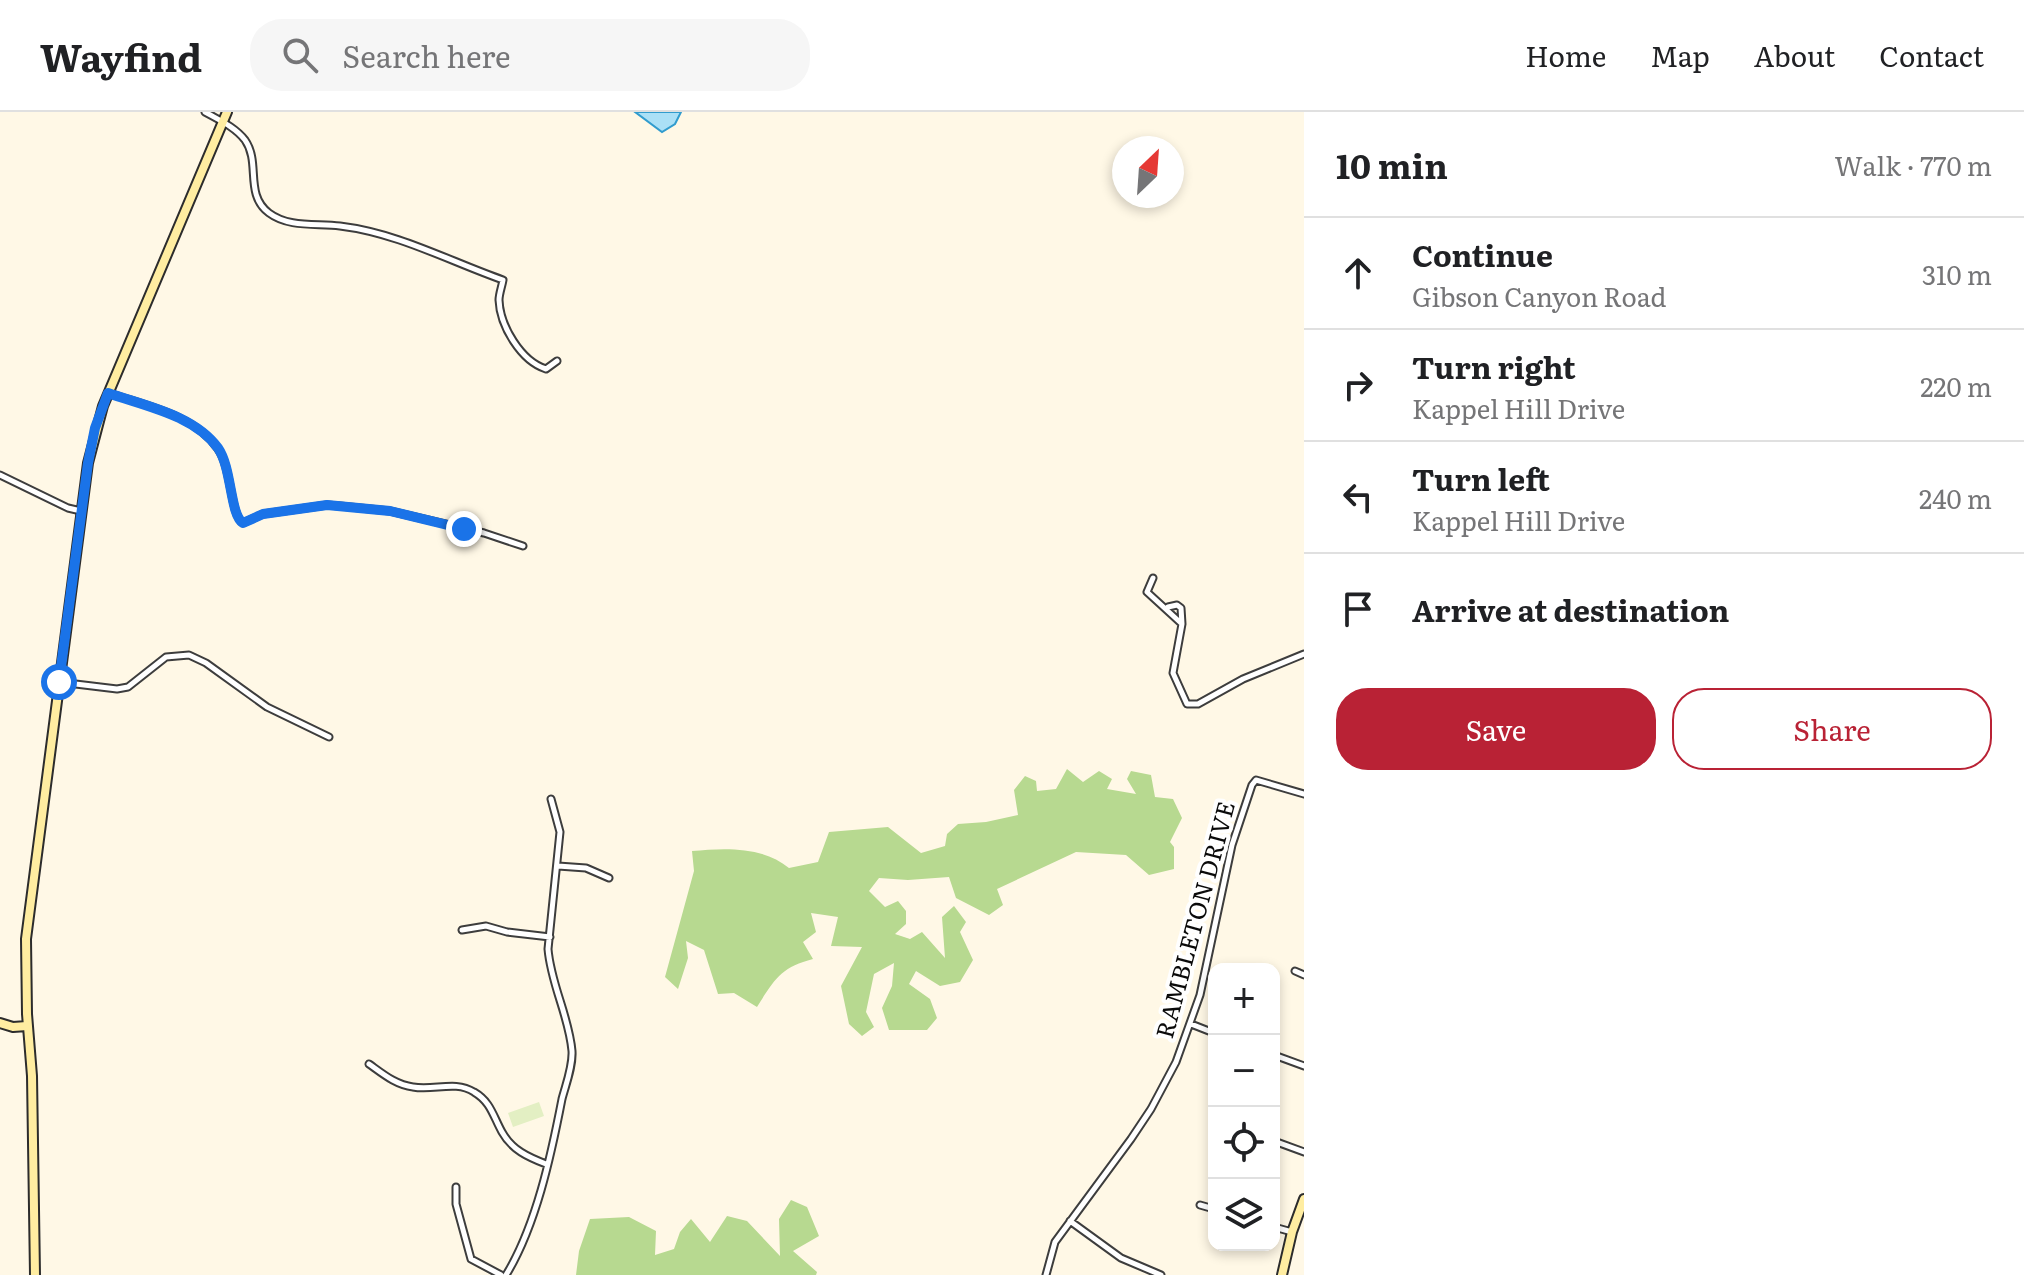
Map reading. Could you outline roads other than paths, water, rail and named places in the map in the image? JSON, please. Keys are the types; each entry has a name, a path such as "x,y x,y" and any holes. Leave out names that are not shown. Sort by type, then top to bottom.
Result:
{"main road":[{"path":"35,1275 26,939 92,443 108,393 227,112"},
{"path":"0,1023 13,1027 27,1026"},
{"path":"1282,1275 1304,1199"}],"street":[{"path":"205,112 237,132 249,147 254,189 264,209 272,215 295,223 340,226 397,239 503,280 499,300 505,322 520,350 537,366 546,369 557,361"},
{"path":"108,393 195,424 218,448 225,462 233,507 237,520 243,523 263,514 340,506 390,511 484,533 523,546"},
{"path":"0,475 68,508 81,511"},
{"path":"1153,578 1147,592 1167,607 1182,624 1173,673 1187,704 1198,704 1275,665 1304,654"},
{"path":"59,682 117,689 128,687 166,657 189,655 206,663 267,707 329,737"},
{"name":"RAMBLETON DRIVE","path":"1046,1275 1051,1248 1151,1109 1176,1062 1200,995 1232,845 1252,785 1256,780 1263,781 1304,794"},
{"path":"456,1187 456,1204 471,1259 504,1275 527,1236 573,1056 568,1023 550,967 560,832 551,799"},
{"path":"558,866 586,868 609,878"},
{"path":"462,930 486,926 550,937"},
{"path":"1295,971 1304,975"},
{"path":"1191,1024 1208,1031"},
{"path":"1280,1057 1304,1066"},
{"path":"369,1064 391,1080 413,1088 463,1086 473,1091 489,1104 511,1145 528,1157 546,1164"},
{"path":"1280,1143 1304,1152"},
{"path":"1200,1205 1208,1207"},
{"path":"1070,1221 1121,1258 1161,1275"},
{"path":"1280,1229 1292,1232"}],"water":[{"path":"635,112 681,112 675,124 662,132"}]}
